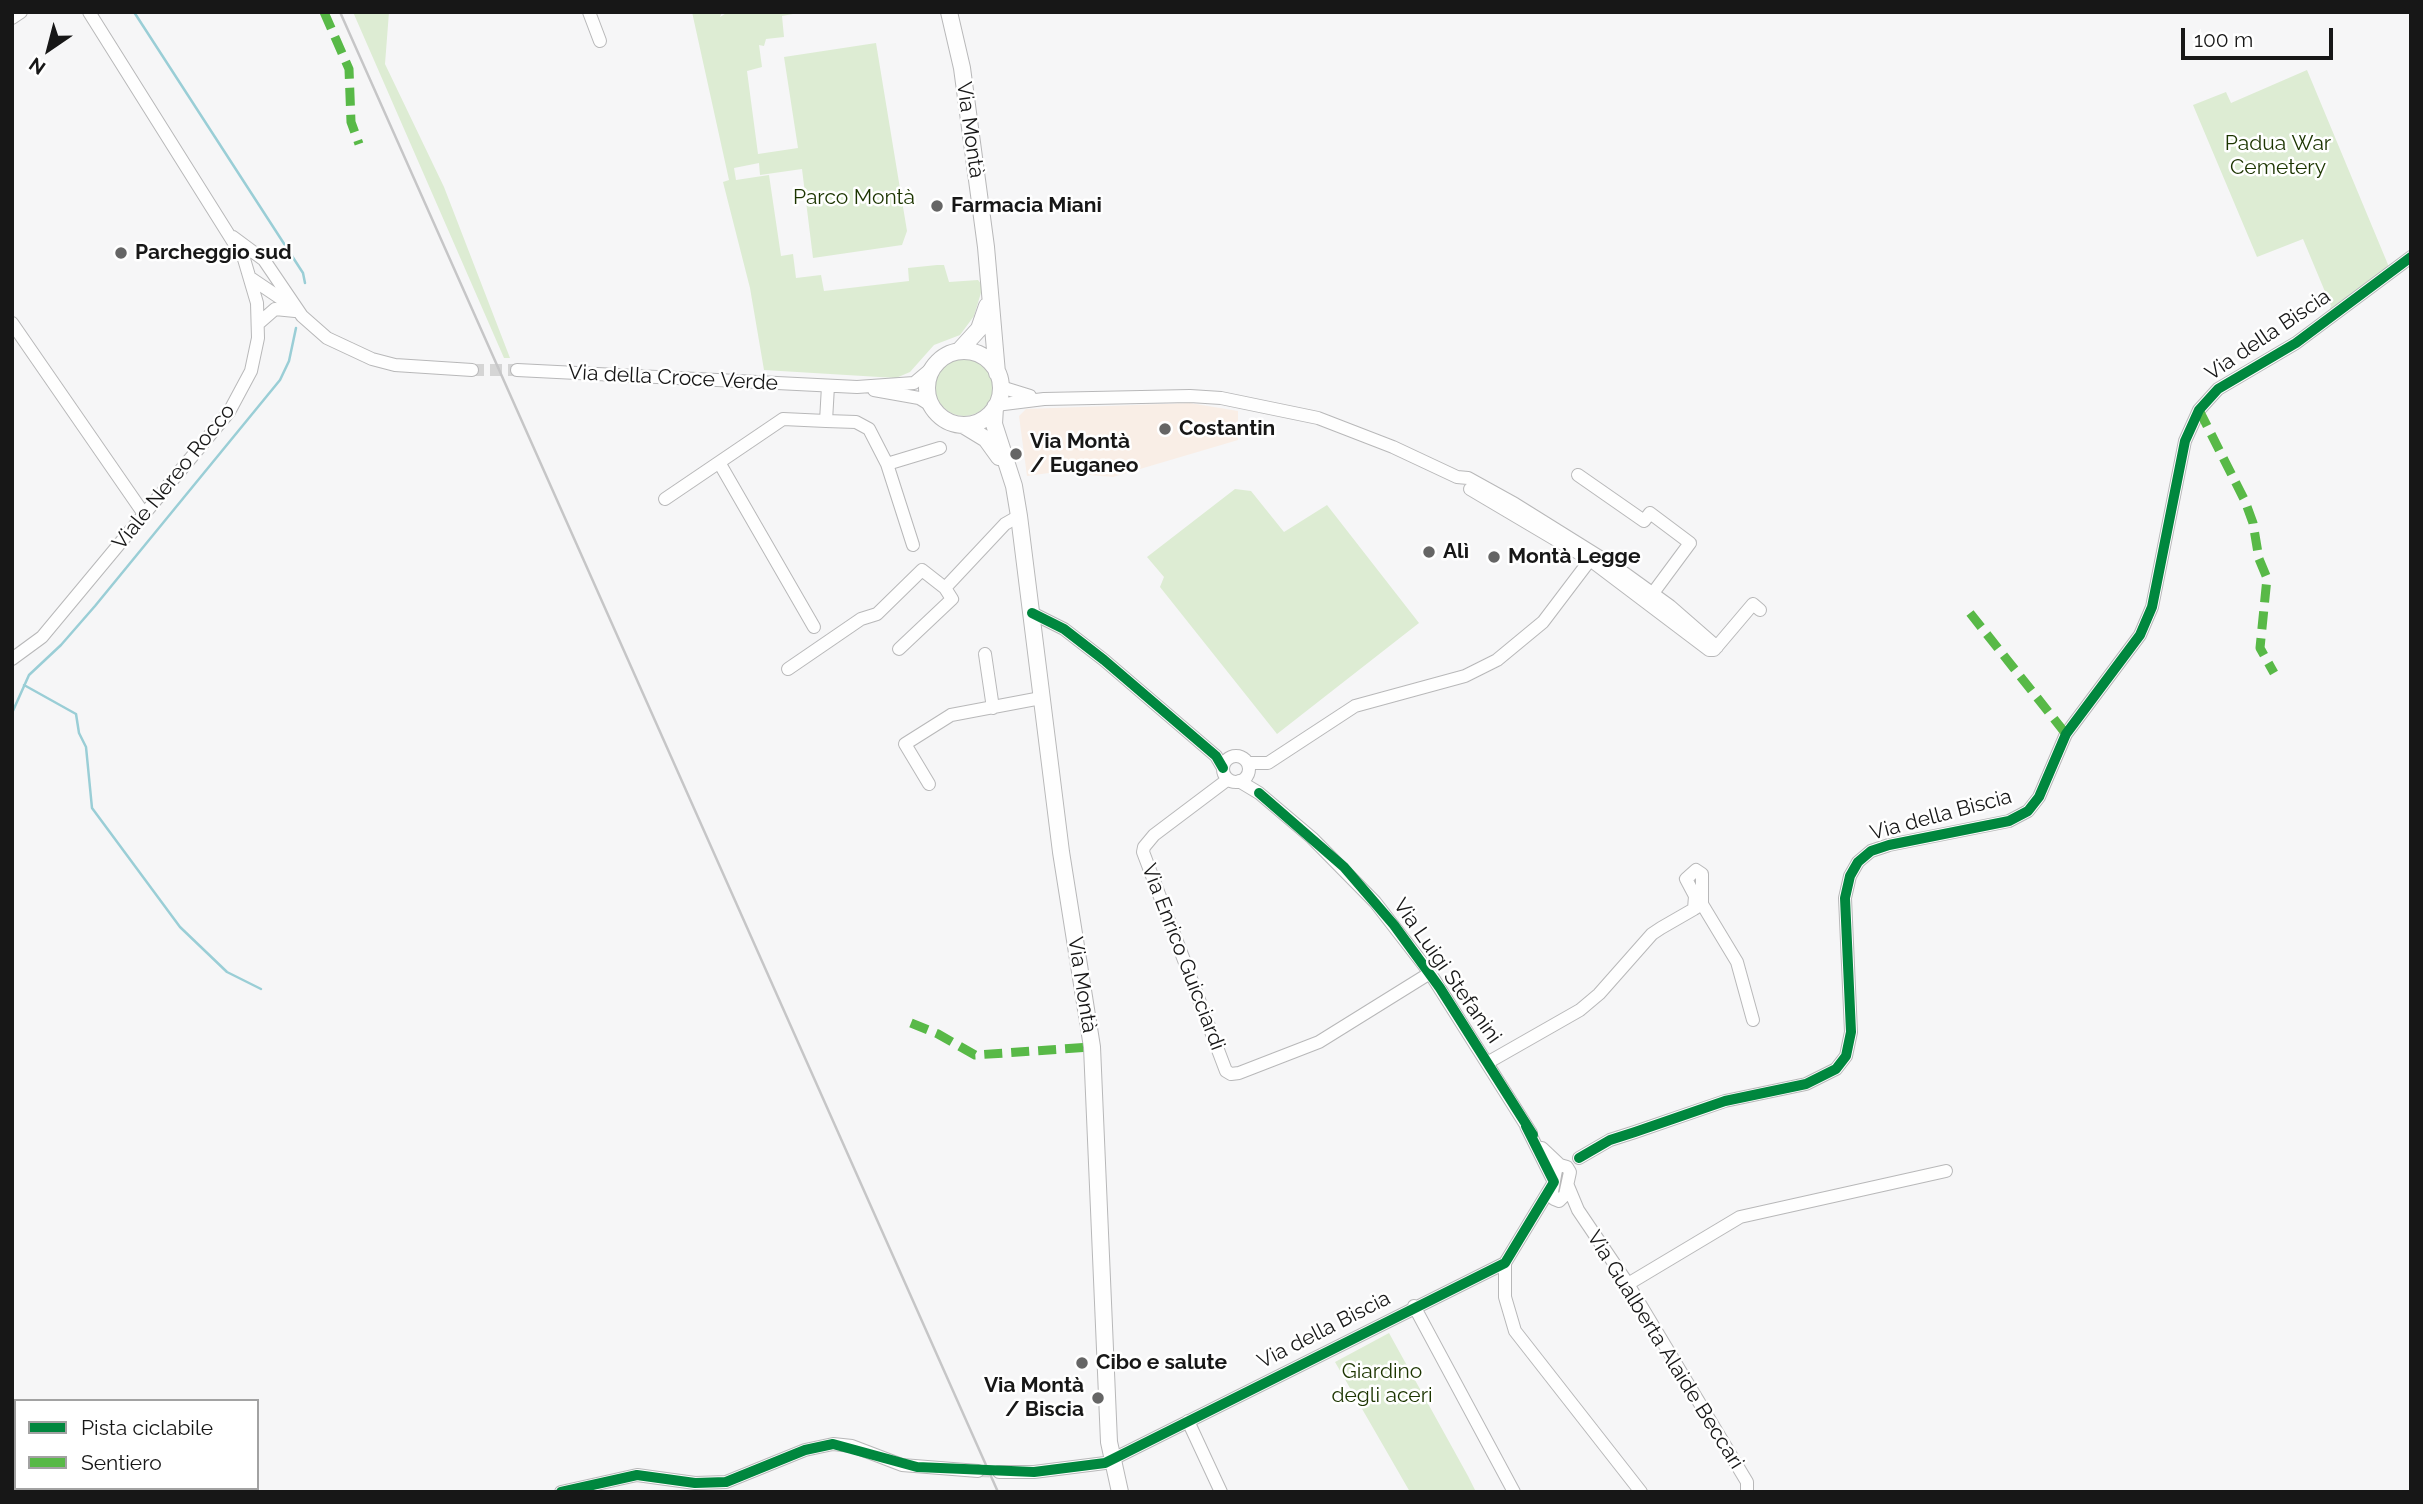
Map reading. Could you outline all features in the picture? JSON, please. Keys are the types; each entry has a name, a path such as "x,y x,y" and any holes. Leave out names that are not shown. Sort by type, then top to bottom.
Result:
{"main road":[{"name":"Via Montà","path":"949,12 962,68 990,290 999,380 994,424 1012,480 1019,516 1041,698 1091,1047 1111,1460 1120,1492"},
{"name":"Via Montà","path":"933,367 949,354 959,351 979,329 990,290"},
{"path":"959,351 978,354 993,365 999,380"},
{"path":"932,406 927,382 933,367"},
{"name":"Via Montà","path":"932,406 950,422 963,425 990,444 1012,480"},
{"path":"963,425 981,420 996,406"}],"street":[{"path":"12,18 22,12"},
{"name":"Viale Nereo Rocco","path":"12,659 42,637 229,412 242,393 251,371 259,323 252,279 230,235 89,12"},
{"path":"589,12 600,41"},
{"path":"230,235 254,252 277,276 299,313"},
{"name":"Via della Biscia","path":"999,1472 1068,1469 1111,1460 1414,1306 1505,1263 1565,1167 1609,1140 1725,1101 1806,1084 1836,1069 1846,1056 1851,1032 1845,898 1850,876 1858,862 1871,851 1889,845 2009,821 2028,811 2039,797 2066,734 2140,635 2152,607 2185,441 2199,410 2224,385 2295,343 2411,257"},
{"path":"252,279 264,272 277,276"},
{"path":"252,279 275,291 327,338 372,359 395,365 472,370"},
{"path":"259,323 275,309 299,313"},
{"path":"12,323 144,514"},
{"name":"Via della Croce Verde","path":"517,370 857,387 914,383 933,367"},
{"path":"999,380 1009,392 1044,399"},
{"path":"826,421 828,386"},
{"name":"Via della Croce Verde","path":"857,387 919,398 932,406"},
{"path":"996,406 1044,399 1190,396 1268,407 1340,426 1457,477 1468,478 1563,531 1653,593 1715,648"},
{"name":"Via della Croce Verde","path":"665,499 783,419 856,422 869,429 887,464 913,545"},
{"path":"887,464 940,448"},
{"path":"720,464 814,627"},
{"path":"1578,475 1644,521 1650,513 1690,543 1653,593"},
{"path":"1457,477 1463,485 1590,560 1665,614 1705,648 1715,648 1753,604 1760,610"},
{"path":"945,588 1005,524 1019,516"},
{"path":"1563,531 1590,560 1614,565"},
{"path":"1227,769 1268,763 1355,706 1456,679 1482,669 1532,633 1557,606 1590,560"},
{"path":"788,669 861,619 877,614 922,570 945,588 952,599 899,649"},
{"path":"1635,592 1653,593"},
{"path":"1653,593 1665,614"},
{"name":"Via Luigi Stefanini","path":"1032,613 1051,621 1079,640 1344,867 1381,909 1430,973 1526,1126 1546,1153 1565,1167"},
{"path":"985,654 993,708"},
{"path":"929,784 905,744 951,715 1041,698"},
{"name":"Via Luigi Stefanini","path":"1227,769 1238,756 1248,767 1259,793"},
{"name":"Via Enrico Guicciardi","path":"1227,769 1154,835 1143,852 1227,1070 1231,1074 1246,1071 1319,1042 1430,973"},
{"path":"1487,1063 1580,1010 1599,994 1652,934 1698,906 1737,962 1753,1020"},
{"name":"Via Luigi Stefanini","path":"1526,1126 1554,1182"},
{"name":"Via della Biscia","path":"1554,1182 1552,1196 1558,1201 1566,1195 1568,1186 1565,1167"},
{"path":"1628,1284 1740,1217 1946,1171"},
{"name":"Via Gualberta Alaide Beccari","path":"1568,1186 1578,1210 1628,1284 1747,1482 1747,1492"},
{"path":"1534,1213 1558,1201"},
{"name":"Via Gualberta Alaide Beccari","path":"1558,1201 1578,1210"},
{"path":"1505,1263 1505,1297 1515,1331 1642,1492"},
{"path":"1414,1306 1514,1492"},
{"path":"1188,1421 1221,1492"},
{"path":"561,1492 636,1475 695,1483 726,1482 805,1450 833,1444 852,1446 902,1465 978,1471"}],"shaded area":[{"path":"1190,403 1238,411 1238,440 1113,477 1056,472 1027,476 1019,416 1026,409"}],"green space":[{"path":"353,12 389,12 385,64 444,187 510,358 504,358"},
{"name":"Parco Montà","path":"692,12 722,12 720,17 728,12 804,12 782,16 784,37 766,39 764,46 759,45 762,67 747,71 758,154 798,148 784,57 876,43 907,231 902,245 813,258 802,169 760,175 759,163 734,168 736,180 769,175 781,256 793,254 796,278 821,275 824,291 909,281 908,268 937,265 944,265 949,282 978,280 983,286 974,316 960,335 934,345 910,372 896,378 764,370 750,288 723,182 729,180"},
{"name":"Padua War Cemetery","path":"2307,70 2389,267 2329,311 2331,306 2303,239 2257,257 2193,105 2226,92 2231,103"},
{"path":"964,358 975,360 988,371 993,387 991,398 980,411 964,416 953,414 940,403 935,387 937,376 948,363"},
{"path":"1235,489 1251,491 1284,532 1327,505 1419,623 1277,734 1160,587 1164,577 1147,557"},
{"name":"Giardino degli aceri","path":"1389,1333 1476,1492 1410,1492 1335,1362"}],"waterway":[{"path":"134,12 303,273 305,283"},
{"path":"12,713 29,675 61,645 95,606 280,380 289,361 296,328"},
{"path":"24,685 76,714 79,733 86,747 92,808 180,927 227,972 261,989"}],"tunnel":[{"path":"472,370 517,370"},
{"path":"978,1471 999,1472"}],"railway":[{"path":"340,12 998,1492"}],"marked path":[{"path":"324,12 349,69 351,122 359,144"},
{"path":"2199,410 2245,501 2253,523 2259,559 2267,578 2260,648 2274,673"},
{"path":"1970,613 2066,734"},
{"path":"911,1023 938,1034 975,1055 1092,1047"}],"cycle path":[{"path":"1579,1158 1610,1140 1725,1101 1806,1084 1836,1069 1846,1056 1851,1032 1845,898 1850,876 1858,862 1871,851 1889,845 2009,821 2028,811 2039,797 2066,734 2140,635 2152,607 2185,441 2199,410 2218,389 2296,343 2411,257"},
{"path":"1032,613 1064,629 1104,660 1216,756 1223,768"},
{"path":"1259,793 1344,867 1394,925 1440,988 1533,1135"},
{"path":"561,1492 637,1475 695,1483 726,1482 805,1450 833,1444 917,1467 1034,1472 1105,1463 1505,1263 1554,1182 1526,1126"}],"place":[{"name":"Farmacia Miani","path":"937,206"},
{"name":"Parcheggio sud","path":"121,253"},
{"name":"Costantin","path":"1165,429"},
{"name":"Via Montà / Euganeo","path":"1016,454"},
{"name":"Alì","path":"1429,552"},
{"name":"Montà Legge","path":"1494,557"},
{"name":"Cibo e salute","path":"1082,1363"},
{"name":"Via Montà / Biscia","path":"1098,1398"}]}
